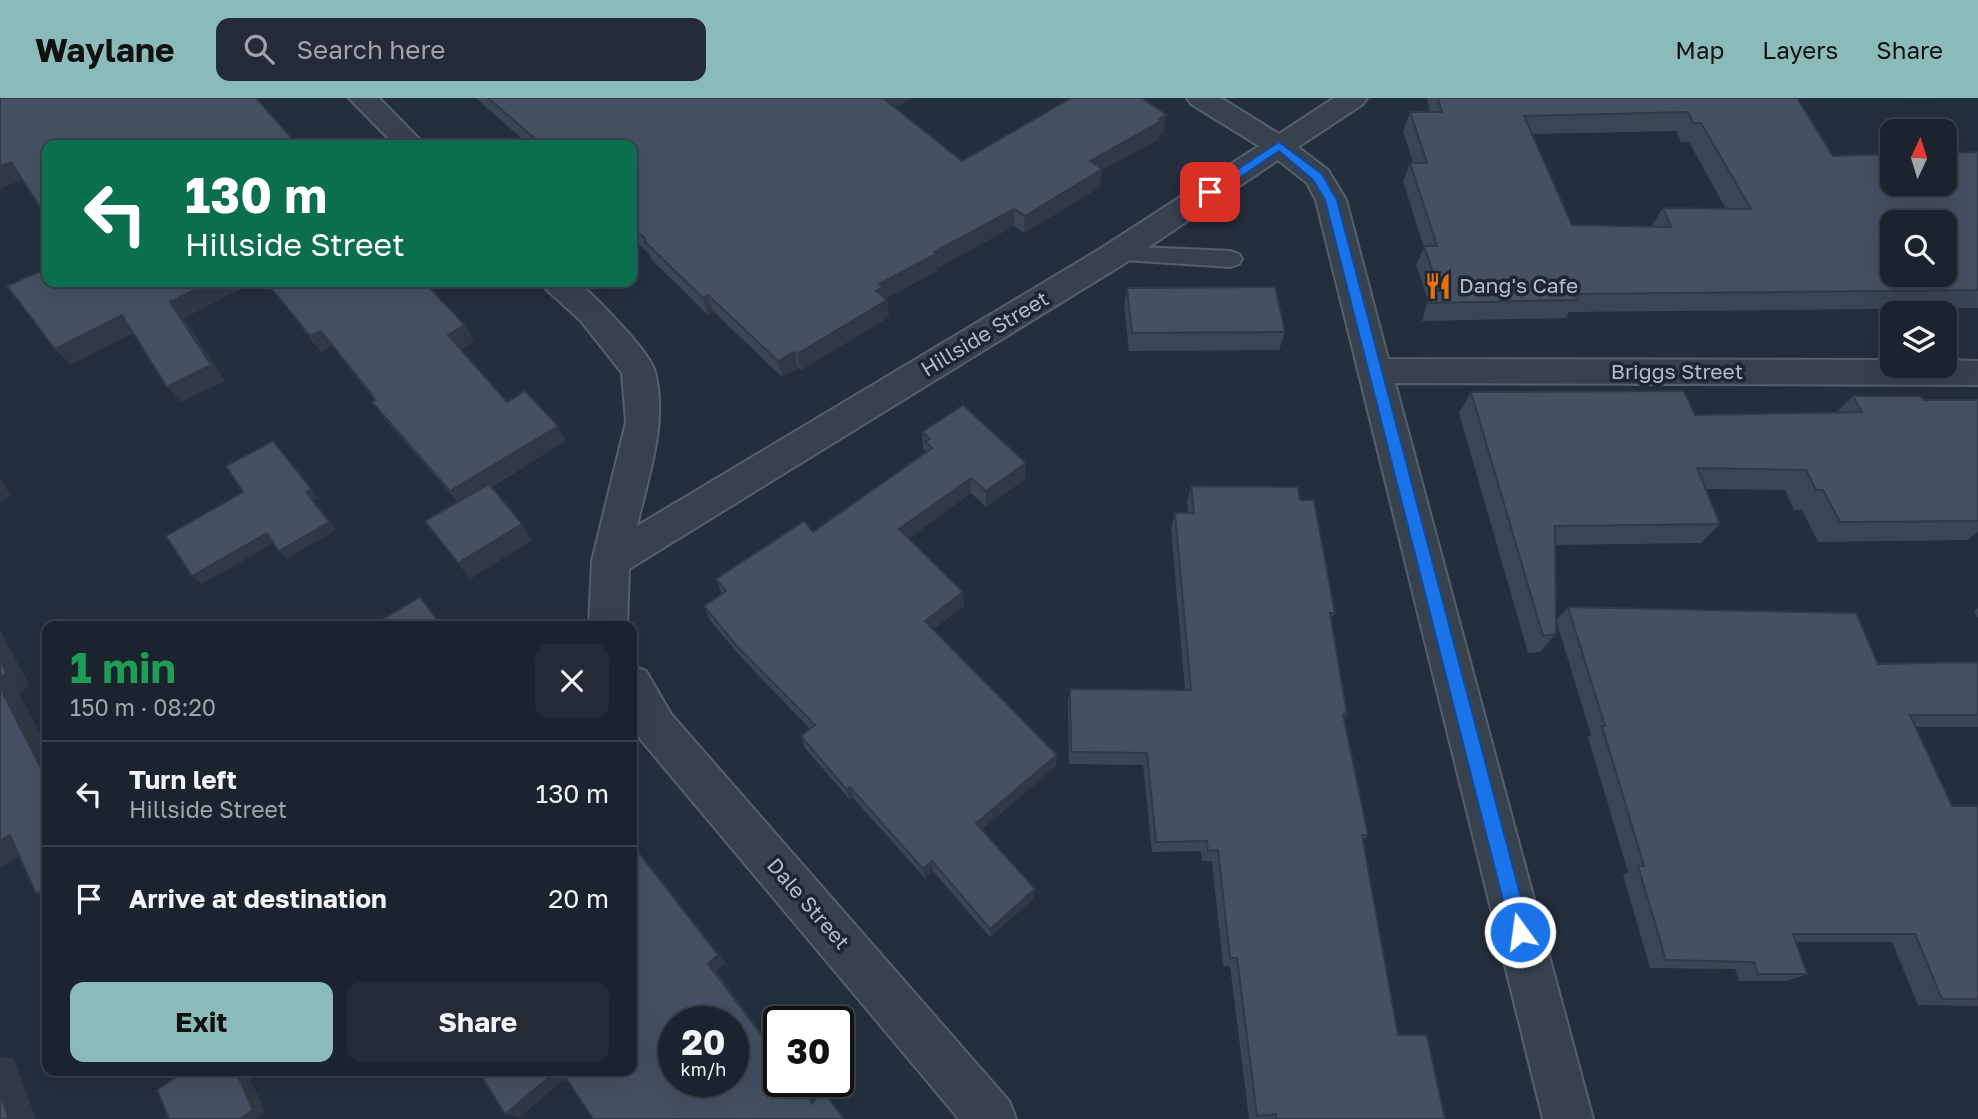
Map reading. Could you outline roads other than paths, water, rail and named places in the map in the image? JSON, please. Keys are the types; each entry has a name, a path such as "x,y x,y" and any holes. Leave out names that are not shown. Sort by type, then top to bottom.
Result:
{"street":[{"path":"363,98 406,140"},
{"path":"1201,98 1279,146 1318,177 1331,200 1568,1119"},
{"name":"Hillside Street","path":"611,561 1116,254 1353,98"},
{"path":"563,287 592,313 638,370 643,422 611,561 608,621"},
{"name":"Briggs Street","path":"1376,371 1978,373"},
{"name":"Dale Street","path":"637,693 656,727 991,1119"}],"lane":[{"path":"1116,254 1231,259"}],"place":[{"name":"Dang's Cafe","path":"1438,286"}]}
